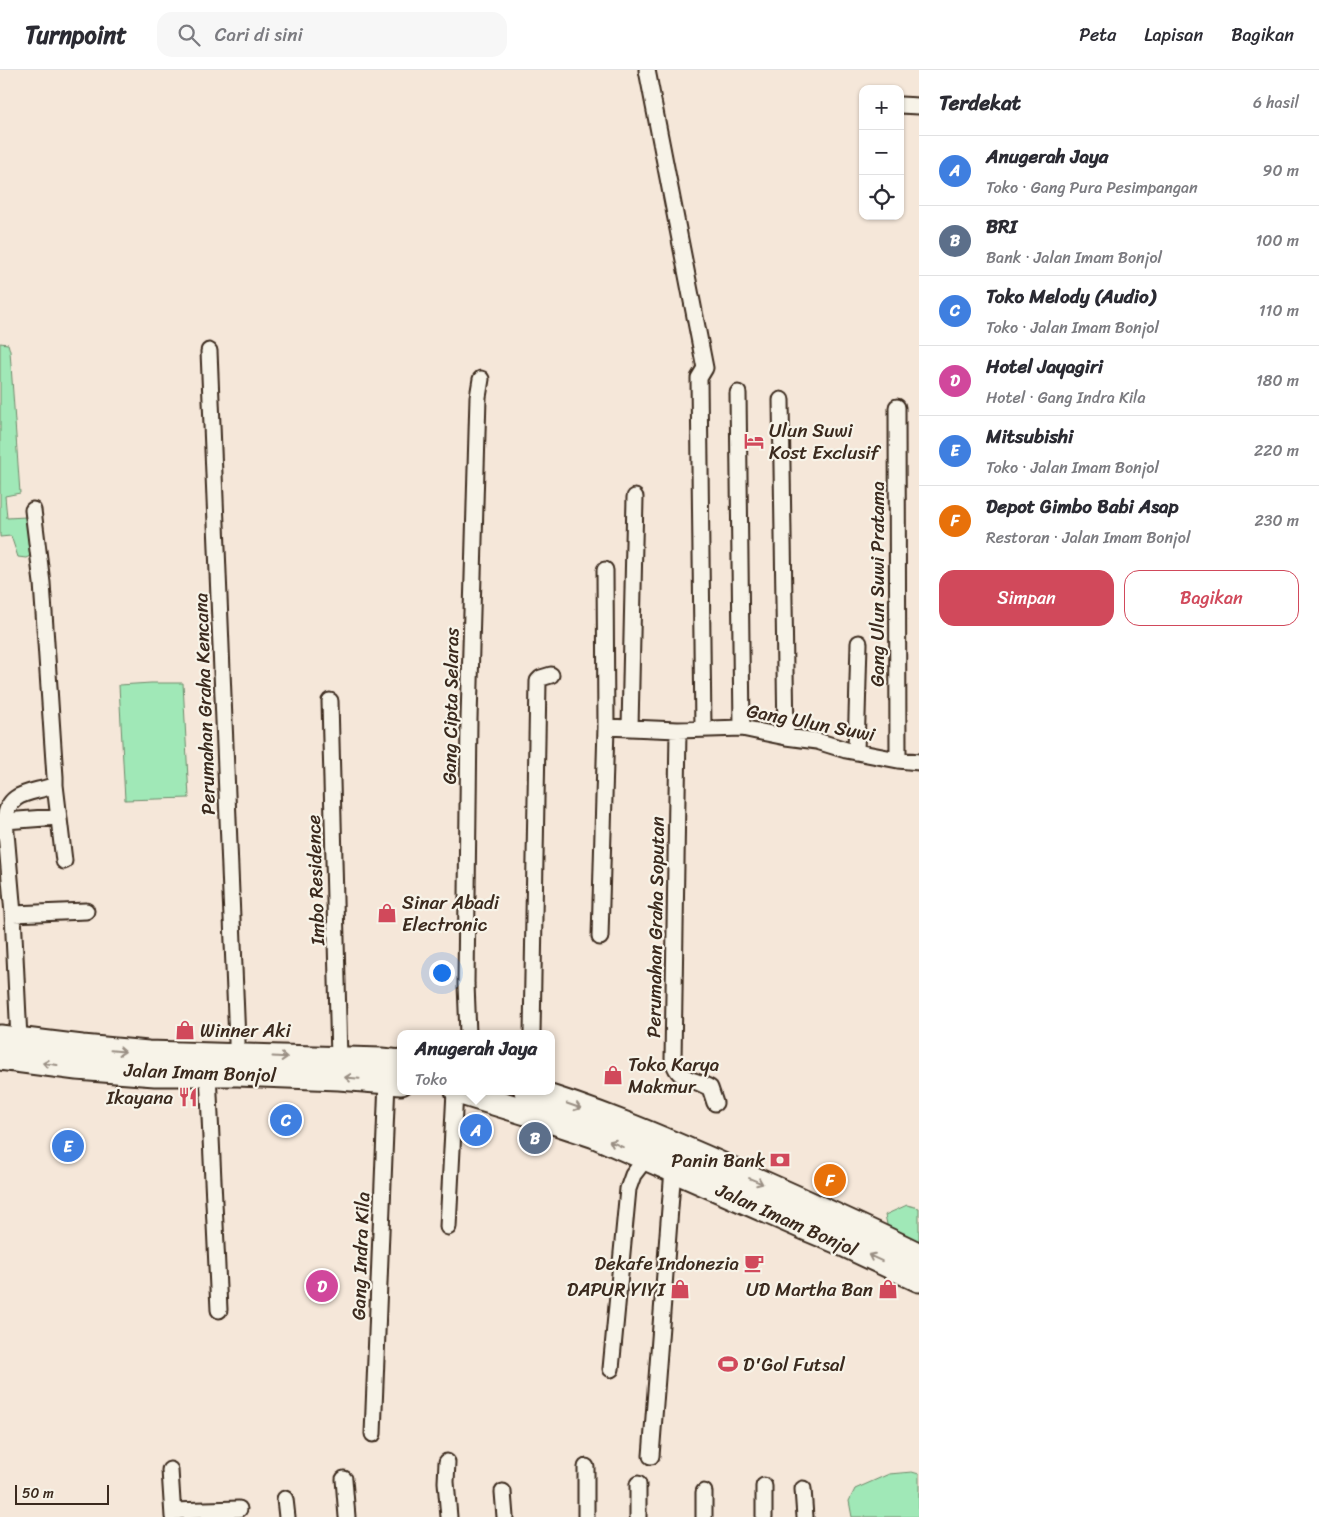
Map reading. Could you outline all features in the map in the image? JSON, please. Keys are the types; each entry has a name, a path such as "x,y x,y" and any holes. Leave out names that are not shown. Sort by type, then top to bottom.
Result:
{"highway":[{"name":"Jalan Imam Bonjol","path":"9,1038 82,1058 154,1073 238,1073 339,1077 396,1075"},
{"name":"Jalan Imam Bonjol","path":"0,1057 82,1058 148,1054 339,1059 396,1075"},
{"name":"Jalan Imam Bonjol","path":"469,1095 594,1135 836,1240 919,1279"},
{"name":"Jalan Imam Bonjol","path":"538,1095 597,1114 678,1147 843,1219 919,1256"}],"street":[{"path":"647,70 705,368 699,378 703,729"},
{"path":"904,106 919,106"},
{"name":"Perumahan Graha Kencana","path":"209,351 237,1055"},
{"name":"Gang Cipta Selaras","path":"468,1030 466,984 469,719 478,407 481,379"},
{"path":"738,393 742,728"},
{"path":"781,400 786,737"},
{"name":"Gang Ulun Suwi Pratama","path":"896,407 898,760"},
{"path":"630,728 634,497"},
{"path":"33,510 44,602 54,785 64,861"},
{"path":"600,937 606,727 605,570"},
{"path":"856,752 859,643"},
{"path":"532,1030 538,682 542,678 551,675"},
{"name":"Imbo Residence","path":"330,701 339,1059"},
{"name":"Gang Ulun Suwi","path":"606,727 678,730 742,728 817,741 856,752 919,762"},
{"name":"Perumahan Graha Soputan","path":"678,730 673,1060 675,1069 680,1075 710,1088 715,1103"},
{"path":"9,1038 13,914 4,814 12,800 18,795 54,785"},
{"path":"4,814 58,817"},
{"path":"13,914 86,911"},
{"path":"208,1073 219,1310"},
{"name":"Gang Indra Kila","path":"373,1434 396,1075"},
{"path":"448,1227 456,1095"},
{"path":"611,1369 628,1190 633,1175 646,1158"},
{"path":"651,1456 673,1170"},
{"path":"447,1462 446,1482 449,1517"},
{"path":"586,1466 586,1517"},
{"path":"170,1470 173,1514 188,1509 239,1509"},
{"path":"344,1479 347,1517"},
{"path":"638,1484 638,1517"},
{"path":"764,1486 764,1517"},
{"path":"803,1489 804,1517"},
{"path":"503,1492 505,1517"},
{"path":"704,1492 704,1517"},
{"path":"285,1500 287,1517"}],"green space":[{"path":"0,343 8,344 10,351 20,493 5,496 7,518 26,517 32,555 26,558 18,557 11,536 0,537"},
{"path":"183,683 189,798 125,800 119,685"},
{"path":"907,1205 919,1208 919,1244 888,1229 885,1215"},
{"path":"912,1472 919,1474 919,1517 852,1517 849,1501 855,1489 889,1474"}],"place":[{"name":"Ulun Suwi Kost Exclusif","path":"754,441"},
{"name":"Sinar Abadi Electronic","path":"387,913"},
{"name":"Winner Aki","path":"185,1030"},
{"name":"Toko Karya Makmur","path":"613,1075"},
{"name":"Ikayana","path":"188,1097"},
{"name":"Toko Melody (Audio)","path":"286,1120"},
{"name":"Anugerah Jaya","path":"476,1130"},
{"name":"BRI","path":"535,1138"},
{"name":"Mitsubishi","path":"68,1146"},
{"name":"Panin Bank","path":"780,1160"},
{"name":"Depot Gimbo Babi Asap","path":"830,1180"},
{"name":"Dekafe Indonezia","path":"754,1263"},
{"name":"Hotel Jayagiri","path":"322,1286"},
{"name":"DAPUR YIYI","path":"680,1289"},
{"name":"UD Martha Ban","path":"888,1289"},
{"name":"D'Gol Futsal","path":"728,1364"}]}
